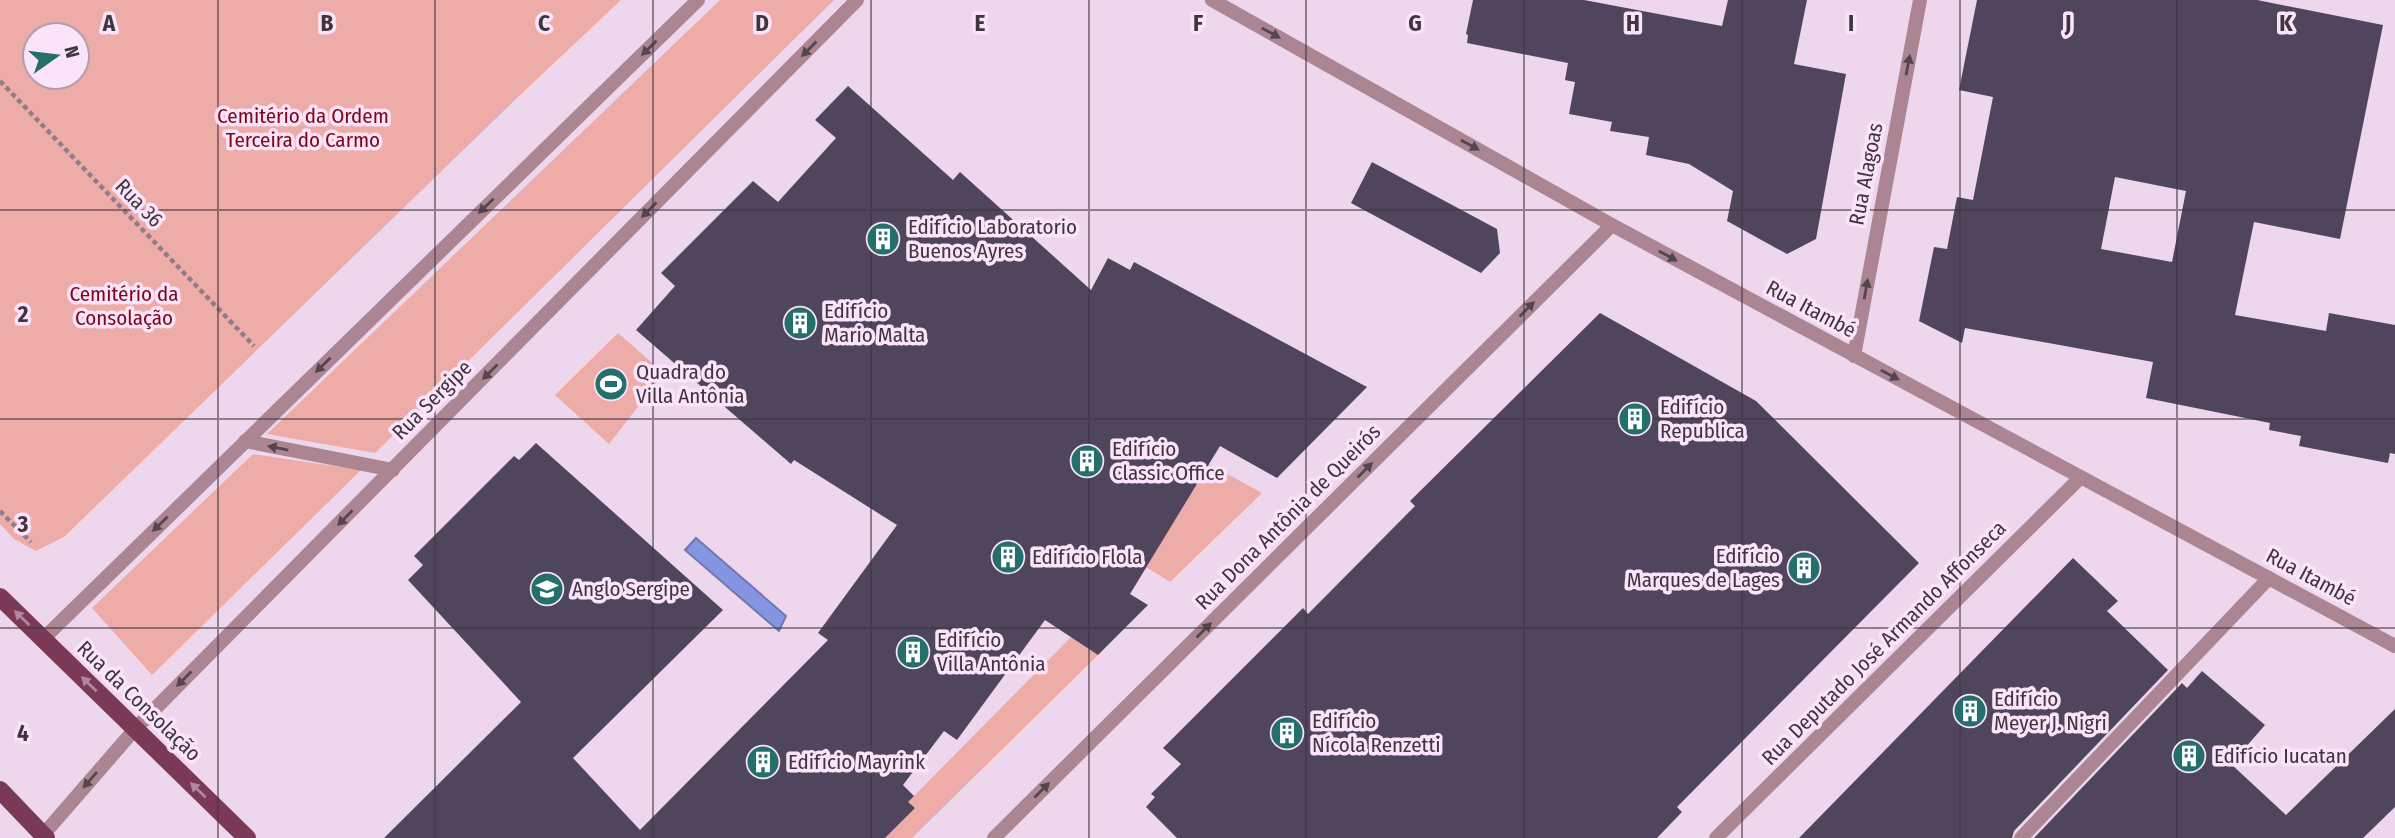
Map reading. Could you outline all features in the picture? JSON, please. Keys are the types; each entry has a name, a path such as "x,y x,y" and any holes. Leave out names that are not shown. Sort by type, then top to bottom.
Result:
{"main road":[{"name":"Rua da Consolação","path":"0,597 247,838"},
{"path":"0,790 45,836"}],"street":[{"path":"43,639 698,0"},
{"name":"Rua Sergipe","path":"45,836 135,729 857,0"},
{"name":"Rua Itambé","path":"1212,0 1612,225 2395,646"},
{"name":"Rua Alagoas","path":"1854,356 1920,0"},
{"name":"Rua Dona Antônia de Queirós","path":"994,838 1612,225"},
{"path":"245,441 393,470"},
{"name":"Rua Deputado José Armando Affonseca","path":"1716,838 2081,477"},
{"path":"2021,838 2269,578"}],"path":[{"name":"Rua 36","path":"0,81 254,346"},
{"path":"0,511 30,542"}],"green space":[{"path":"0,0 621,0 64,537 36,551 14,539 0,524"},
{"path":"720,0 834,0 375,453 267,434"},
{"name":"Quadra do Villa Antônia","path":"618,333 664,373 609,444 555,395"},
{"path":"253,454 361,470 152,675 92,608"},
{"path":"1209,464 1262,493 1170,582 1146,567"},
{"path":"1071,637 1098,655 912,838 885,838 914,808 908,802"}],"water":[{"path":"696,538 786,616 779,631 685,550"}],"building":[{"path":"1473,0 1584,0 1722,26 1728,0 1807,0 1794,64 1846,74 1816,239 1787,254 1727,221 1733,191 1689,164 1646,155 1649,137 1610,131 1612,122 1569,114 1575,82 1565,80 1568,63 1467,43 1466,34"},
{"path":"1977,0 2257,0 2383,25 2340,239 2254,222 2235,315 2326,331 2329,313 2395,325 2395,454 2390,453 2388,463 2299,446 2301,436 2269,430 2270,423 2146,398 2153,362 1965,328 1962,343 1919,321 1934,247 1947,249 1957,197 1973,200 1993,97 1959,90","holes":["2115,177 2186,191 2172,262 2101,249"]},
{"path":"848,86 953,180 960,172 1091,290 1108,258 1130,270 1134,262 1367,387 1277,478 1220,446 1130,594 1148,605 1098,655 1045,620 957,740 944,731 903,785 914,796 908,802 915,808 885,838 384,838 521,702 408,580 423,565 414,556 514,456 519,460 536,443 723,610 573,758 640,830 828,640 818,633 897,525 794,460 791,464 636,330 675,286 661,273 753,181 778,202 836,138 815,120"},
{"path":"1372,162 1497,229 1500,253 1481,273 1351,203"},
{"path":"1600,313 1756,401 1919,563 1677,807 1682,812 1657,838 1177,838 1146,807 1155,797 1151,794 1181,764 1163,748 1303,608 1308,614 1415,506 1410,501"},
{"path":"2073,558 2118,601 2107,611 2168,670 2014,831 2012,838 1799,838"},
{"path":"2202,671 2265,725 2231,764 2286,815 2395,709 2395,807 2363,838 2034,838 2182,683 2187,688"}],"place":[{"name":"Edifício Laboratorio Buenos Ayres","path":"883,239"},
{"name":"Edifício Mario Malta","path":"800,323"},
{"name":"Quadra do Villa Antônia","path":"611,384"},
{"name":"Edifício Republica","path":"1635,419"},
{"name":"Edifício Classic Office","path":"1087,461"},
{"name":"Edifício Flola","path":"1008,557"},
{"name":"Edifício Marques de Lages","path":"1804,568"},
{"name":"Anglo Sergipe","path":"547,589"},
{"name":"Edifício Villa Antônia","path":"913,652"},
{"name":"Edifício Meyer J. Nigri","path":"1970,711"},
{"name":"Edifício Nícola Renzetti","path":"1287,733"},
{"name":"Edifício Iucatan","path":"2189,756"},
{"name":"Edifício Mayrink","path":"763,762"}],"park label":[{"name":"Cemitério da Ordem Terceira do Carmo","path":"303,128"},
{"name":"Cemitério da Consolação","path":"124,306"}]}
